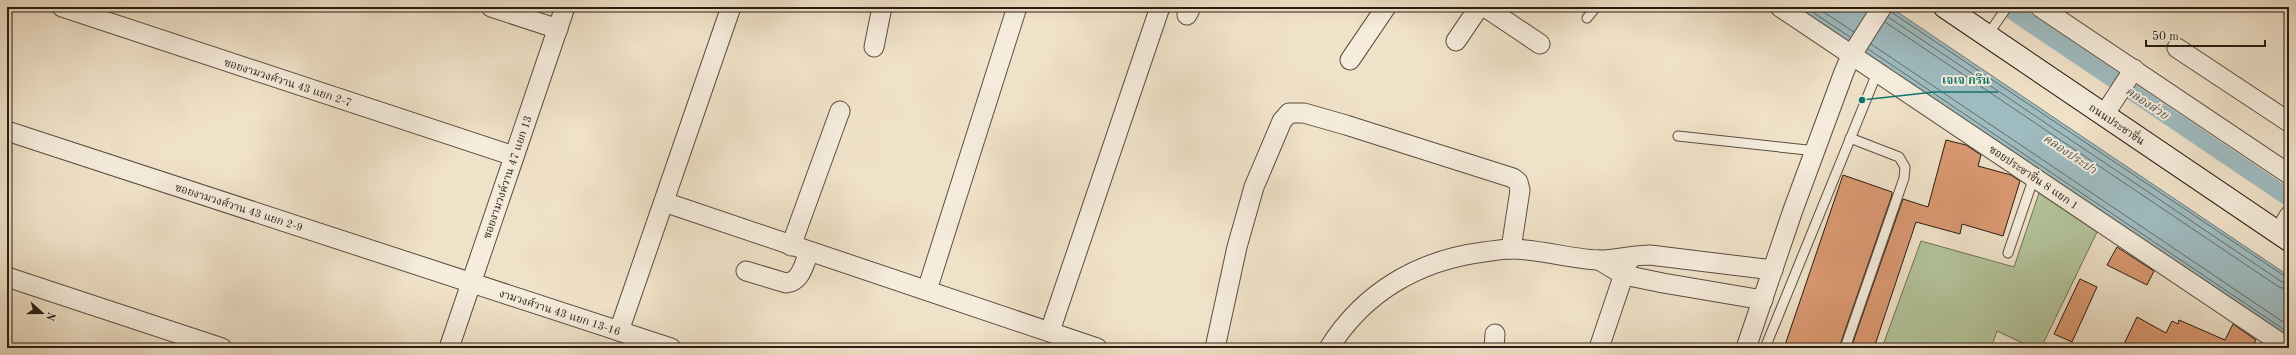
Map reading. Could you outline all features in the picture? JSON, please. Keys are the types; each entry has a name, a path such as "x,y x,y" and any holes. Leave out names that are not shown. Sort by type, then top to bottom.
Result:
{"main road":[{"name":"ถนนประชาชื่น","path":"1944,7 1993,28 2104,115 2286,230"}],"street":[{"name":"ซอยงามวงศ์วาน 43 แยก 2-7","path":"62,7 514,156"},
{"path":"491,7 558,29"},
{"name":"ซอยงามวงค์วาน 47 แยก 13","path":"449,348 565,7"},
{"path":"619,331 731,7"},
{"path":"874,47 882,7"},
{"path":"927,290 1017,7"},
{"path":"1050,331 1160,7"},
{"path":"1350,60 1386,7"},
{"path":"1456,41 1479,7"},
{"path":"1485,7 1540,44"},
{"name":"ซอยประชาชื่น 8 แยก 1","path":"1780,7 2288,348"},
{"path":"1746,348 1793,210 1852,54 1882,7"},
{"path":"2040,7 2132,73 2289,174"},
{"path":"2177,48 2289,122"},
{"path":"2104,115 2132,73"},
{"path":"746,271 786,283 793,282 798,278 800,249 840,111"},
{"path":"1214,348 1237,247 1254,187 1282,121 1289,114 1304,113 1346,125 1513,178 1518,182 1520,190 1511,249"},
{"name":"ซอยงามวงศ์วาน 43 แยก 2-9","path":"7,131 472,283"},
{"path":"664,202 1097,348"},
{"path":"1329,348 1363,306 1395,280 1432,264 1461,255 1511,249 1599,260 1631,255 1675,258 1773,270"},
{"path":"1599,348 1631,255"},
{"path":"1599,260 1624,275 1663,284 1763,300"},
{"path":"7,278 222,348"},
{"name":"งามวงศ์วาน 43 แยก 13-16","path":"472,283 670,348"}],"lane":[{"path":"1587,18 1596,7"},
{"path":"1993,28 2007,7"},
{"path":"1765,348 1877,73"},
{"path":"1678,136 1816,151"},
{"path":"1845,348 1904,178 1905,167 1899,157 1850,138"},
{"path":"2008,253 2034,177"}],"green space":[{"path":"2039,193 2097,232 2041,348 2033,348 1997,331 1991,348 1882,348 1921,241 2014,267"}],"water":[{"name":"คลองประปา","path":"1789,7 1890,7 2289,276 2289,344"}],"building":[{"path":"1946,140 1966,145 1981,155 1978,166 2011,175 2020,181 2003,236 1962,224 1960,234 1916,222 1874,348 1851,348 1903,199 1928,207"},
{"path":"1843,175 1892,192 1892,195 1839,348 1784,348"},
{"path":"2117,247 2154,271 2147,285 2107,265"},
{"path":"2080,279 2097,287 2072,342 2054,334"},
{"path":"2137,317 2166,333 2172,321 2178,324 2179,320 2225,340 2233,324 2256,340 2252,348 2122,348"}],"waterway":[{"name":"คลองส่วย","path":"2006,7 2289,198"}],"place":[{"name":"เจเจ กรีน","path":"1862,100"}]}
